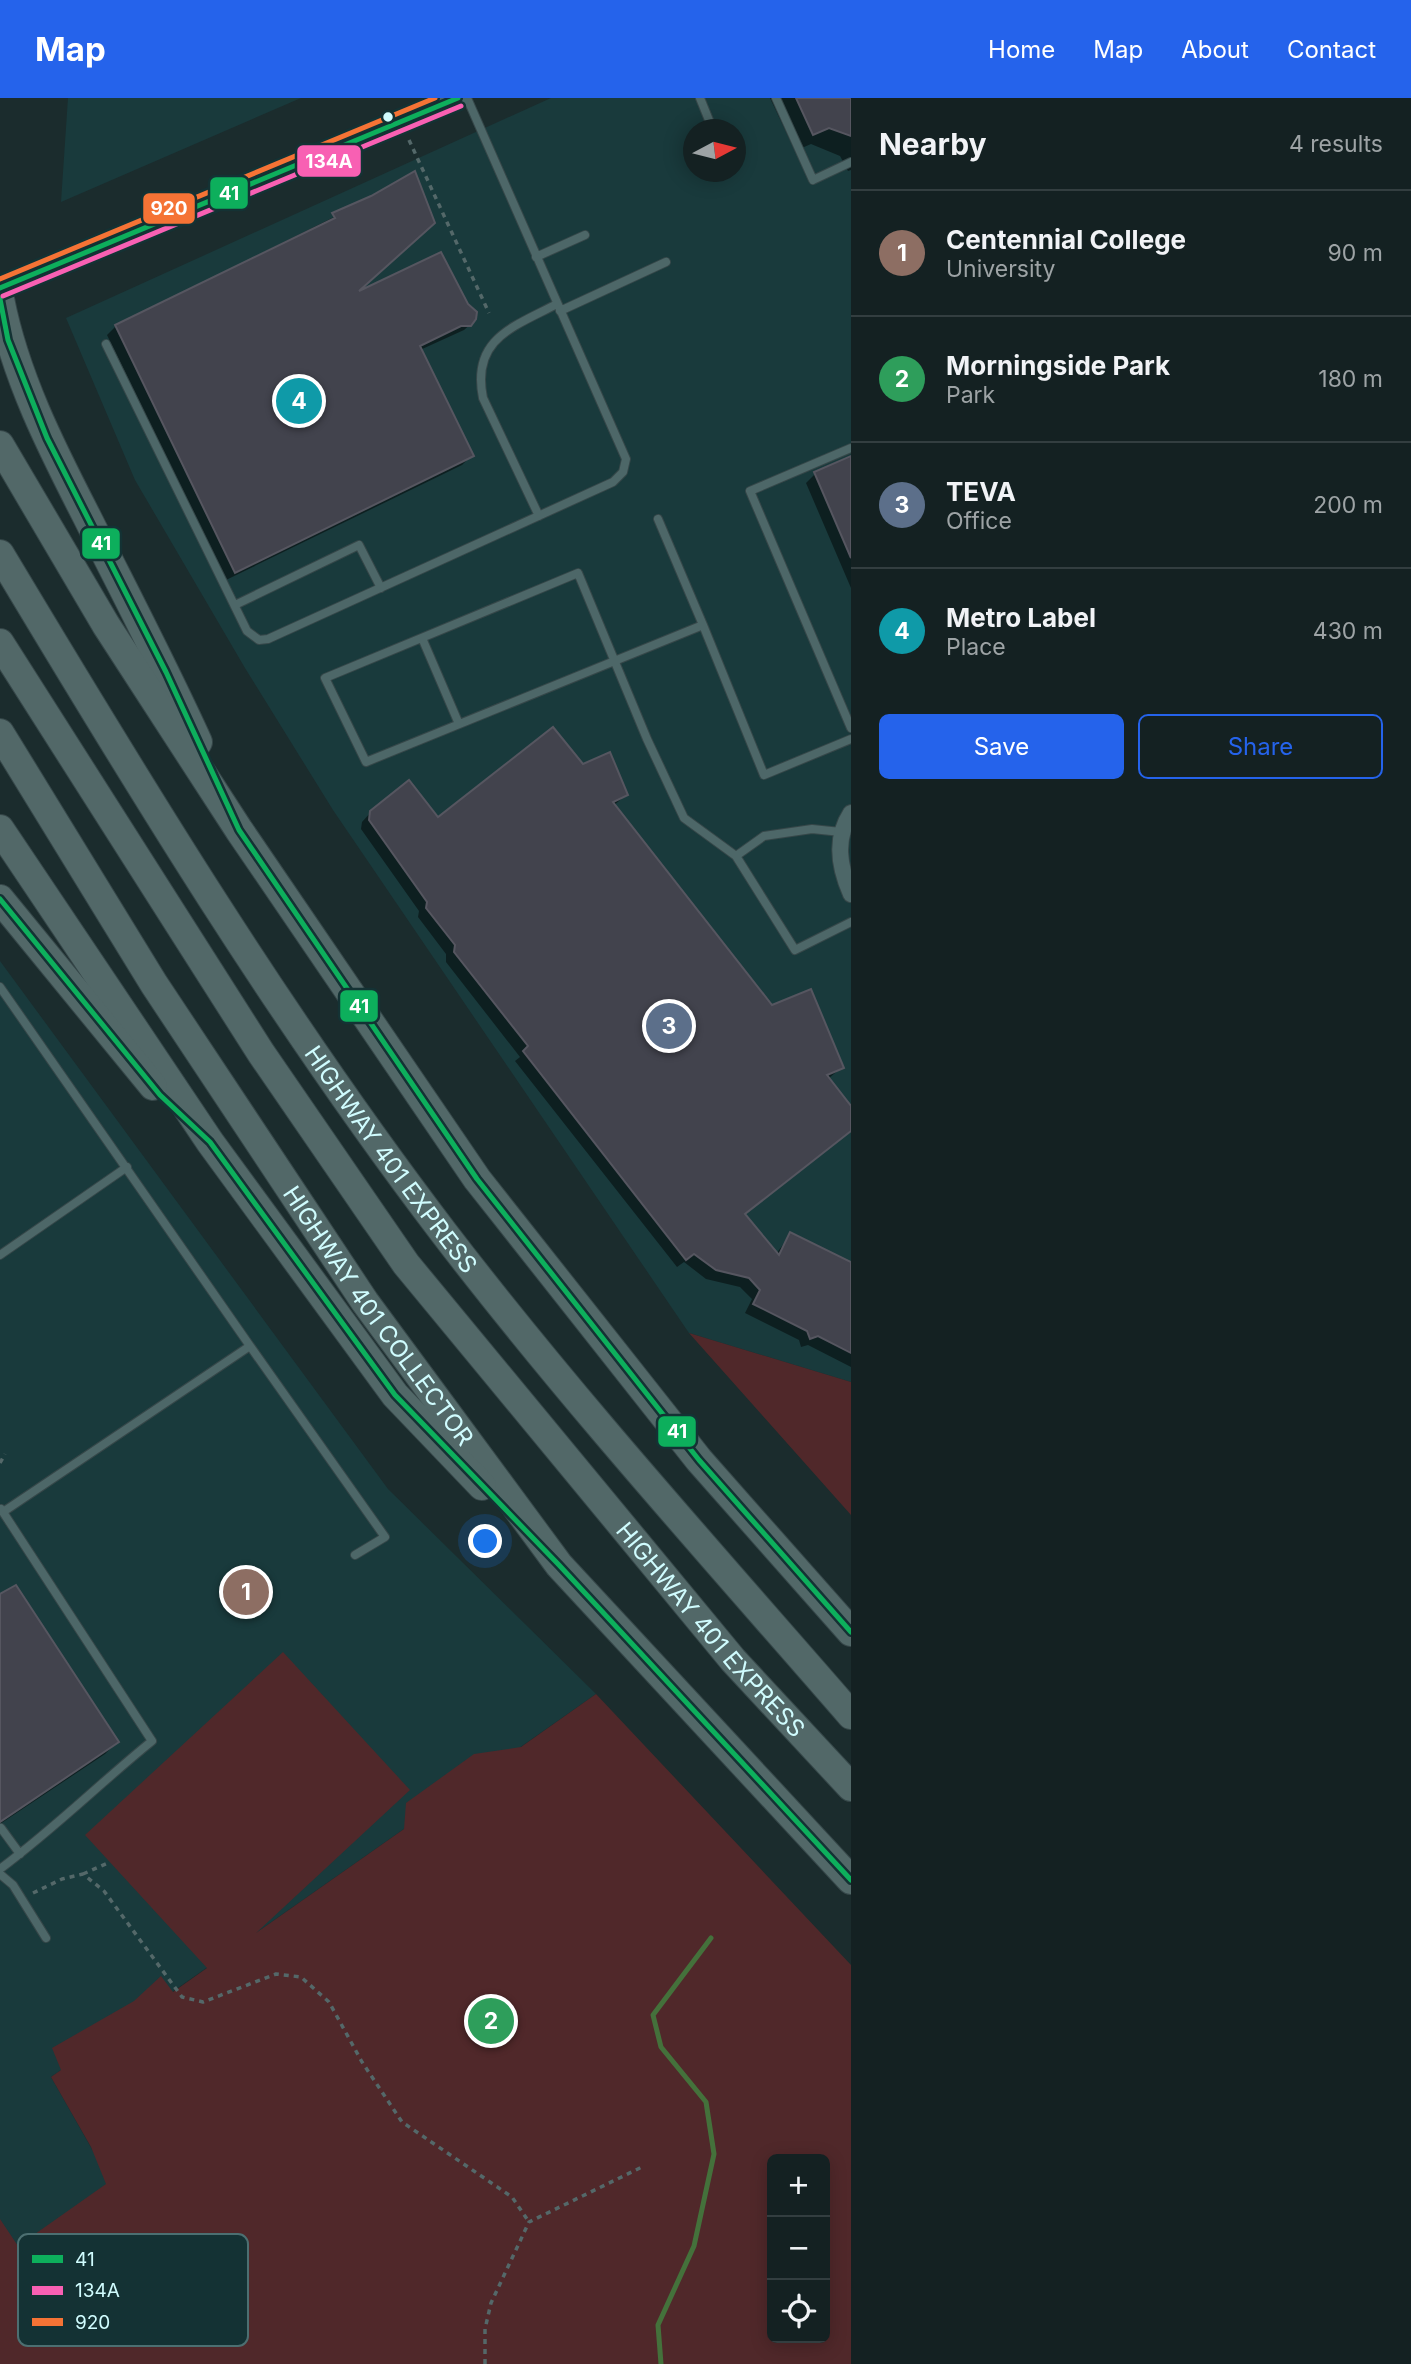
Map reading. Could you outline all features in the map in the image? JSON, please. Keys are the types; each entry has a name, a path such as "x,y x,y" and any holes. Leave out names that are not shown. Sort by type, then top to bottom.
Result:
{"highway":[{"path":"0,299 8,340 47,438 166,672 239,830"},
{"path":"0,445 106,625 239,830 477,1179 699,1460 851,1632"},
{"name":"HIGHWAY 401 EXPRESS","path":"0,554 246,955 443,1232 593,1420 851,1715"},
{"name":"HIGHWAY 401 EXPRESS","path":"0,643 261,1053 406,1264 733,1660 851,1787"},
{"name":"HIGHWAY 401 COLLECTOR","path":"0,733 154,984 358,1291 559,1565 851,1880"},
{"path":"0,829 210,1142 395,1395 559,1565"},
{"path":"0,899 160,1095 210,1142"}],"main road":[{"path":"0,288 458,98"}],"street":[{"path":"851,813 841,832 842,874 851,894"}],"lane":[{"path":"106,344 247,631 259,640 268,639 613,482 623,472 625,459 467,98"},
{"path":"700,98 709,119"},
{"path":"776,98 814,180 851,162"},
{"path":"536,257 585,235"},
{"path":"539,516 484,398 479,379 484,356 499,334 666,262"},
{"path":"851,448 750,491 851,728"},
{"path":"658,519 764,775 851,739"},
{"path":"235,605 359,545 380,588"},
{"path":"703,625 614,660 366,762 325,678 578,573 614,660 684,817 736,856 795,950 851,922"},
{"path":"422,638 459,724"},
{"path":"736,856 764,836 813,829 841,832"},
{"path":"0,987 385,1537 355,1555"},
{"path":"0,1255 127,1167"},
{"path":"0,1869 58,1825 102,1782 152,1741 1,1510 250,1346"},
{"path":"1,1828 20,1854"},
{"path":"0,1874 13,1885 46,1938"}],"path":[{"path":"402,122 489,313"},
{"path":"0,1462 5,1454"},
{"path":"22,1898 62,1879 83,1874 108,1863"},
{"path":"83,1874 104,1891 182,1997 203,2002 276,1975 301,1977 329,2002 362,2063 402,2122 512,2197 529,2222"},
{"path":"485,2364 485,2329 491,2303 529,2222 642,2167"}],"shaded area":[{"path":"68,98 301,98 61,202"},
{"path":"551,98 851,98 851,1382 689,1333 333,810 245,668 135,480 66,318"},
{"path":"0,961 388,1489 596,1694 51,2077 118,2195 46,2234 18,2234 18,2249 0,2259"},
{"path":"689,1333 851,1382 851,1515"},
{"path":"283,1652 410,1790 256,1933 404,1829 406,1803 474,1754 521,1747 596,1694 851,1965 851,2364 0,2364 0,2219 18,2246 18,2346 248,2346 248,2234 35,2234 106,2184 91,2147 51,2077 61,2070 52,2048 134,2001 161,1976 173,1992 207,1968 85,1835"}],"building":[{"path":"796,98 851,98 851,136 829,128 813,135"},
{"path":"415,171 435,223 359,291 441,252 468,304 477,312 476,319 471,326 461,326 420,346 474,456 235,573 115,325 335,218 332,213 371,196"},
{"path":"851,456 851,558 814,472"},
{"path":"553,727 583,764 610,752 628,795 613,802 772,1005 811,989 844,1068 827,1075 851,1106 851,1131 745,1214 779,1255 790,1232 851,1262 851,1353 818,1336 810,1339 807,1331 753,1304 760,1290 749,1278 716,1270 694,1254 686,1260 523,1051 528,1046 454,952 455,945 426,908 427,902 369,820 370,811 409,780 438,817"},
{"path":"16,1585 119,1742 0,1822 0,1594"}],"waterway":[{"path":"661,2364 658,2325 694,2246 714,2154 706,2102 661,2047 653,2015 711,1938"}],"transit line":[{"name":"920","path":"0,279 435,98"},
{"name":"41","path":"0,288 458,98"},
{"name":"134A","path":"3,296 461,106"},
{"name":"41","path":"0,299 8,340 47,438 166,672 239,830 477,1179 699,1460 851,1632"},
{"name":"41","path":"0,899 160,1095 210,1142 395,1395 559,1565 851,1880"}],"place":[{"name":"Metro Label","path":"299,401"},
{"name":"TEVA","path":"669,1026"},
{"name":"Centennial College","path":"246,1592"},
{"name":"Morningside Park","path":"491,2021"}]}
